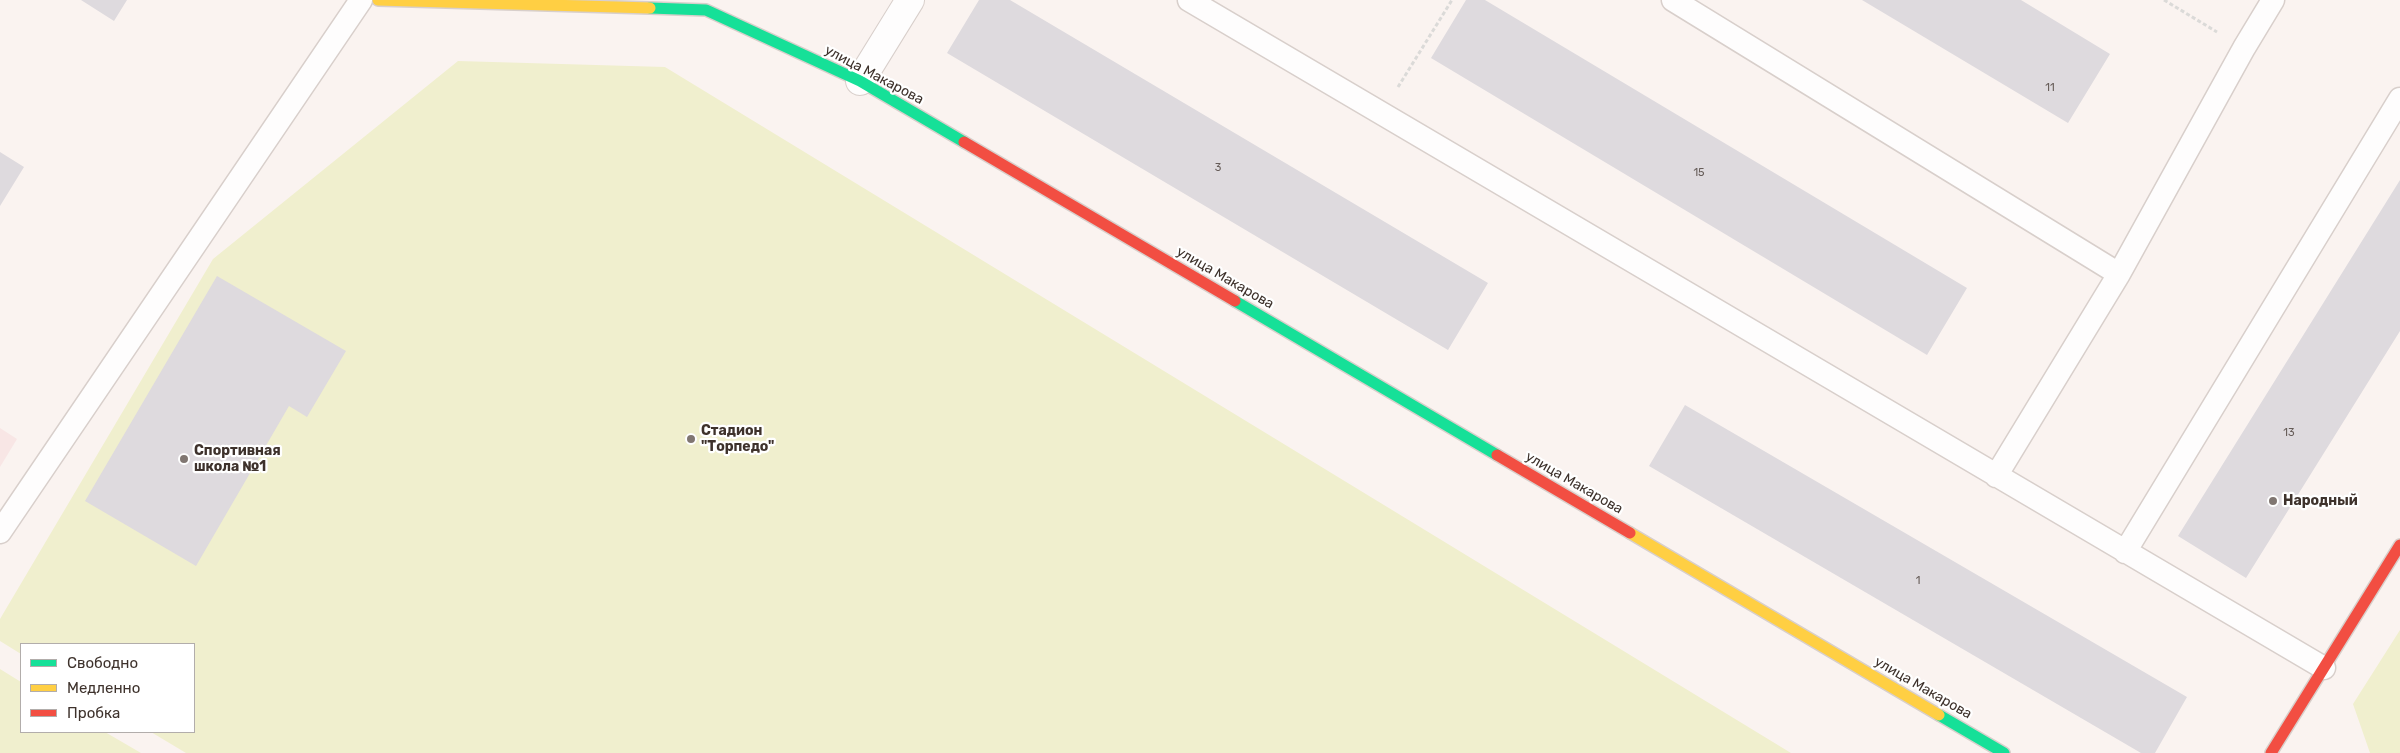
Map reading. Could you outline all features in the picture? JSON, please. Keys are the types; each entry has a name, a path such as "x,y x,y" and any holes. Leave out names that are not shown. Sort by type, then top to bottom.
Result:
{"street":[{"name":"улица Макарова","path":"378,0 632,4 706,10 860,82 2004,753"},
{"path":"860,82 910,0"},
{"path":"2271,753 2400,545"}],"lane":[{"path":"0,532 361,0"},
{"path":"1189,0 2324,668"},
{"path":"1673,0 2120,274"},
{"path":"1996,476 2120,274 2244,48 2273,0"},
{"path":"2125,552 2400,99"}],"path":[{"path":"1382,114 1452,0"},
{"path":"2164,0 2244,48"}],"shaded area":[{"path":"0,428 17,439 0,467"}],"green space":[{"name":"Стадион \"Торпедо\"","path":"458,61 665,67 1791,753 186,753 153,733 195,733 195,643 20,643 20,653 0,641 0,619 213,259"},
{"path":"2400,630 2400,753 2370,753 2353,704"},
{"path":"0,669 20,681 20,733 107,733 141,753 0,753"}],"building":[{"path":"81,0 127,0 114,21"},
{"path":"979,0 1010,0 1488,283 1448,350 947,53"},
{"path":"1466,0 1485,0 1967,288 1927,355 1431,58"},
{"path":"1862,0 2021,0 2110,54 2068,123"},
{"path":"0,152 24,167 0,206"},
{"path":"2400,180 2400,331 2246,578 2178,536"},
{"name":"Спортивная школа №1","path":"217,276 346,351 307,417 289,406 196,566 85,501"},
{"path":"1685,405 2187,697 2155,753 2141,753 1649,466"}],"traffic: fast":[{"path":"650,8 706,10 860,81 964,142"},
{"path":"1235,301 1497,455"},
{"path":"1939,715 2004,753"}],"traffic: slow":[{"path":"378,0 650,8"},
{"path":"1630,533 1939,715"}],"traffic: jam":[{"path":"964,142 1235,301"},
{"path":"1497,455 1630,533"},
{"path":"2271,753 2400,545"}],"place":[{"name":"Стадион \"Торпедо\"","path":"691,439"},
{"name":"Спортивная школа №1","path":"184,459"},
{"name":"Народный","path":"2273,501"}]}
